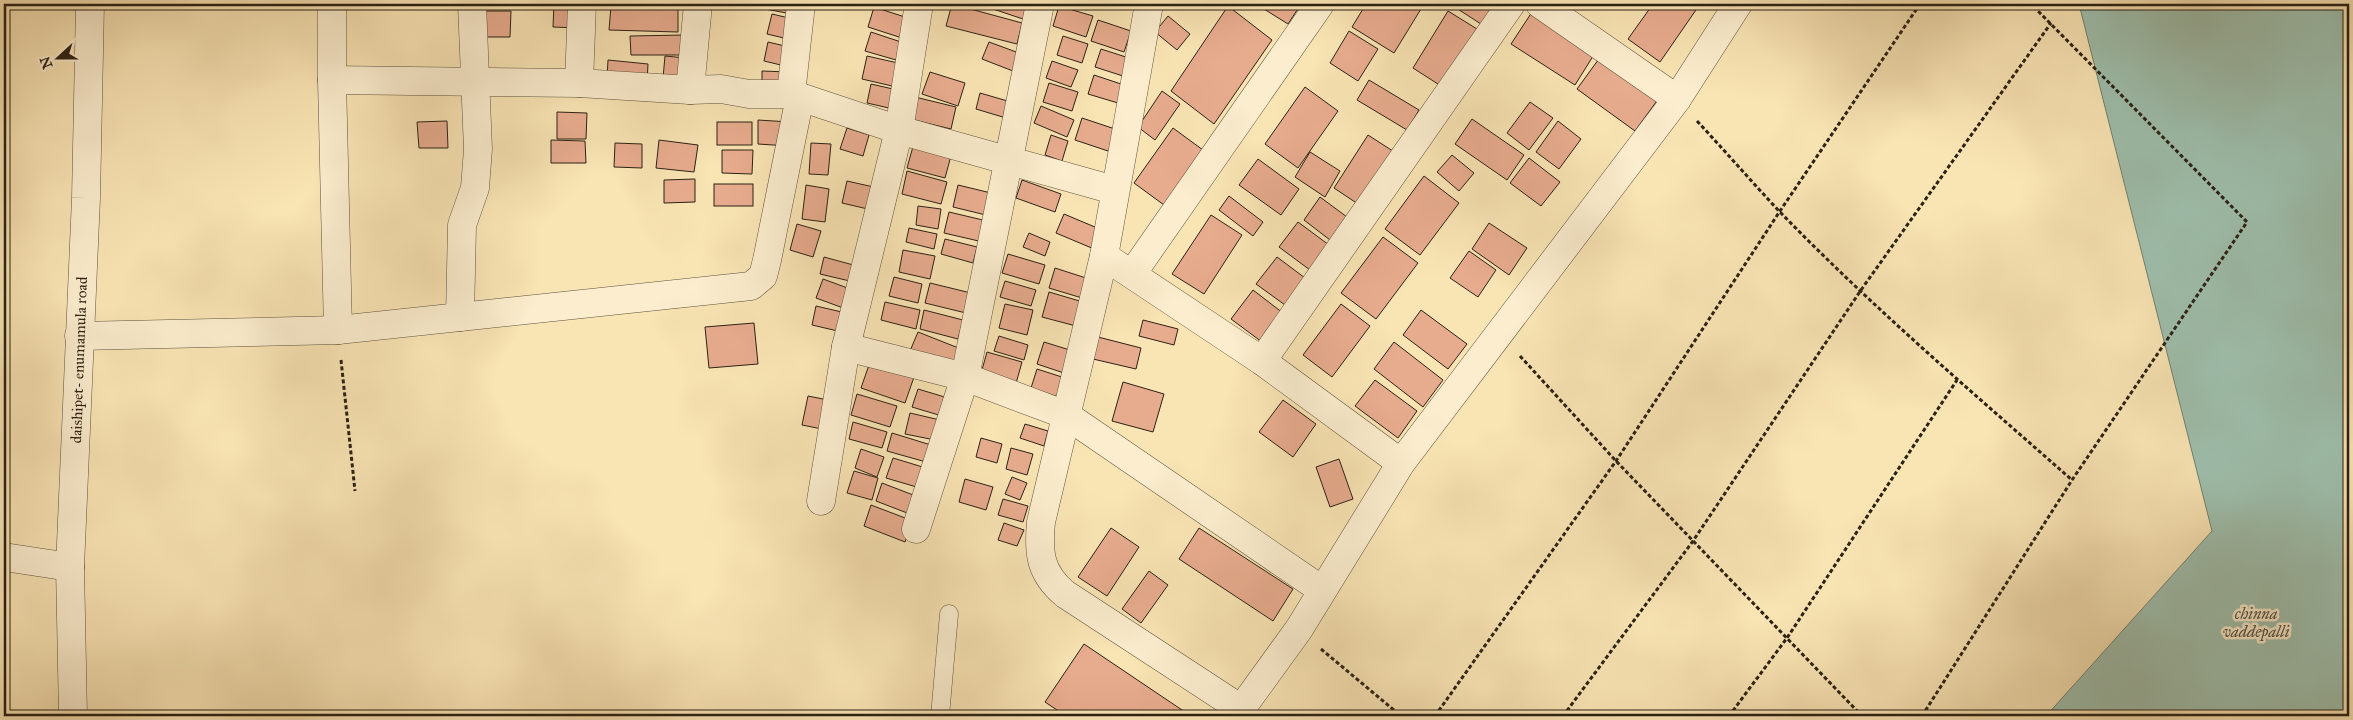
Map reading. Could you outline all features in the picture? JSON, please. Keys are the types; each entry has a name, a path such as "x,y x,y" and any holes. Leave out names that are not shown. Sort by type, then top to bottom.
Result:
{"street":[{"name":"daishipet- enumamula road","path":"73,716 70,567 86,198 90,4"},
{"path":"332,4 338,330"},
{"path":"460,317 462,225 476,188 478,149 472,4"},
{"path":"579,83 582,4"},
{"path":"690,90 698,4"},
{"path":"79,336 338,330 751,286 763,276 767,260 796,96 801,4"},
{"path":"821,501 846,348 899,130 919,4"},
{"path":"916,529 965,377 1010,162 1040,4"},
{"path":"1148,4 1114,190 1104,256 1041,522 1038,547 1045,571 1054,585 1239,713 1299,629 1401,463 1677,99 1738,4"},
{"path":"1132,274 1320,4"},
{"path":"1262,361 1510,4"},
{"path":"1540,4 1677,99"},
{"path":"332,80 474,80 579,83 690,90 721,89 749,94 796,96 899,130 1114,190"},
{"path":"1104,256 1262,361 1401,463"},
{"path":"846,348 965,377 1066,415 1322,590"},
{"path":"4,557 70,567"}],"lane":[{"path":"940,716 949,614"}],"path":[{"path":"1435,716 1616,461 1780,211 1920,4"},
{"path":"1922,716 2072,480 2247,222 2031,4"},
{"path":"1563,716 1693,541 1861,290 2051,23"},
{"path":"1677,99 1780,211 1861,290 1957,380 2072,480"},
{"path":"338,330 355,491"},
{"path":"1498,333 1616,461 1862,716"},
{"path":"1729,716 1787,638 1957,380"},
{"path":"1299,629 1401,716"}],"water":[{"name":"chinna vaddepalli","path":"2079,4 2349,4 2349,716 2046,716 2212,531"}],"building":[{"path":"554,4 581,5 580,28 553,27"},
{"path":"754,4 793,4 792,14 754,7"},
{"path":"883,4 912,4 910,10"},
{"path":"952,4 1022,23 1017,44 946,26"},
{"path":"995,4 1027,4 1023,19 993,9"},
{"path":"1067,4 1089,4 1087,10"},
{"path":"1256,4 1301,4 1288,24"},
{"path":"1366,4 1424,4 1394,53 1352,27"},
{"path":"1450,4 1494,4 1481,24"},
{"path":"1653,4 1693,4 1698,7 1660,62 1628,39"},
{"path":"611,6 678,8 678,32 609,30"},
{"path":"1059,6 1093,16 1086,37 1053,26"},
{"path":"1228,6 1272,40 1214,124 1171,91"},
{"path":"874,7 908,18 902,38 868,27"},
{"path":"482,11 511,11 510,37 482,37"},
{"path":"1448,11 1477,29 1441,86 1413,68"},
{"path":"1532,12 1595,53 1575,85 1511,44"},
{"path":"772,14 793,19 788,39 767,34"},
{"path":"1168,16 1190,34 1177,50 1155,32"},
{"path":"1098,20 1131,31 1124,52 1091,41"},
{"path":"1349,31 1378,49 1358,81 1330,63"},
{"path":"871,32 901,42 896,60 865,51"},
{"path":"684,35 684,55 631,55 630,36"},
{"path":"1063,36 1088,44 1082,63 1057,55"},
{"path":"768,42 789,47 785,66 764,61"},
{"path":"989,42 1019,53 1013,71 982,59"},
{"path":"1101,49 1129,58 1123,76 1095,67"},
{"path":"665,56 686,58 684,79 663,78"},
{"path":"867,56 898,63 892,86 862,79"},
{"path":"1601,56 1659,98 1635,131 1577,89"},
{"path":"608,60 648,64 647,82 607,79"},
{"path":"1052,61 1078,70 1071,87 1046,78"},
{"path":"762,71 789,72 789,93 762,93"},
{"path":"930,72 965,83 958,106 922,94"},
{"path":"1094,75 1124,85 1118,103 1088,94"},
{"path":"1369,80 1419,110 1407,130 1357,100"},
{"path":"1049,83 1078,92 1072,111 1043,102"},
{"path":"871,84 893,89 889,108 867,103"},
{"path":"1305,87 1338,111 1298,168 1265,144"},
{"path":"1162,91 1180,104 1155,140 1138,127"},
{"path":"980,93 1011,102 1006,118 976,109"},
{"path":"915,97 956,107 951,129 910,119"},
{"path":"1530,102 1553,118 1529,150 1507,133"},
{"path":"1041,106 1074,120 1067,137 1034,123"},
{"path":"557,112 587,113 586,139 557,139"},
{"path":"1082,118 1118,130 1111,152 1075,140"},
{"path":"1472,119 1524,155 1507,180 1455,144"},
{"path":"758,120 790,122 789,146 758,144"},
{"path":"447,121 448,148 419,148 417,122"},
{"path":"1558,121 1581,139 1559,169 1536,152"},
{"path":"717,122 752,122 752,145 717,145"},
{"path":"847,128 869,135 863,156 840,149"},
{"path":"1173,128 1203,150 1164,205 1134,183"},
{"path":"1051,135 1068,141 1062,161 1045,155"},
{"path":"1368,135 1399,155 1364,208 1334,188"},
{"path":"551,140 585,141 586,163 551,163"},
{"path":"659,140 698,145 694,172 656,168"},
{"path":"615,143 642,144 642,168 614,167"},
{"path":"811,143 831,144 828,175 809,174"},
{"path":"914,143 952,152 945,178 907,168"},
{"path":"722,150 753,150 752,174 722,173"},
{"path":"1310,152 1340,171 1325,197 1295,177"},
{"path":"1452,155 1474,173 1459,191 1437,172"},
{"path":"1529,158 1560,182 1541,206 1510,183"},
{"path":"1258,159 1299,189 1281,215 1239,185"},
{"path":"907,171 947,182 941,204 902,194"},
{"path":"1424,176 1459,203 1420,255 1385,229"},
{"path":"695,179 695,202 664,203 664,180"},
{"path":"1022,180 1061,194 1055,212 1016,198"},
{"path":"847,181 878,188 872,210 842,203"},
{"path":"714,184 753,184 753,206 714,206"},
{"path":"806,185 829,189 825,222 802,219"},
{"path":"958,185 991,193 986,215 953,207"},
{"path":"1229,196 1263,222 1253,236 1219,210"},
{"path":"1320,197 1347,217 1330,240 1304,220"},
{"path":"918,206 941,209 938,229 916,225"},
{"path":"949,212 987,221 983,242 944,233"},
{"path":"1064,214 1102,230 1094,249 1056,233"},
{"path":"1211,215 1242,235 1204,294 1172,274"},
{"path":"1298,222 1329,245 1310,270 1279,247"},
{"path":"1489,223 1527,248 1509,275 1472,249"},
{"path":"797,224 821,231 813,257 790,250"},
{"path":"909,228 937,234 934,249 906,242"},
{"path":"1029,233 1050,242 1045,256 1023,247"},
{"path":"1383,237 1418,263 1376,319 1341,293"},
{"path":"945,239 977,247 973,263 941,254"},
{"path":"903,250 935,256 930,279 899,272"},
{"path":"1469,251 1496,270 1478,297 1450,278"},
{"path":"1008,254 1045,265 1039,284 1002,273"},
{"path":"824,257 857,266 854,282 820,274"},
{"path":"1277,257 1305,278 1285,305 1256,284"},
{"path":"1055,268 1089,279 1082,298 1049,288"},
{"path":"894,277 922,284 918,303 889,296"},
{"path":"823,279 853,290 846,309 816,298"},
{"path":"1005,281 1036,290 1031,306 1000,297"},
{"path":"930,283 971,293 966,313 925,303"},
{"path":"1253,290 1283,313 1262,342 1231,319"},
{"path":"1049,292 1083,302 1076,326 1042,317"},
{"path":"885,302 920,310 916,329 881,320"},
{"path":"1005,304 1033,310 1027,335 999,328"},
{"path":"1341,304 1370,326 1332,377 1303,355"},
{"path":"816,306 846,313 842,332 812,325"},
{"path":"924,310 963,320 958,339 920,329"},
{"path":"1421,310 1467,344 1448,369 1403,335"},
{"path":"1143,320 1178,329 1174,345 1139,336"},
{"path":"754,323 758,364 709,368 705,327"},
{"path":"918,332 961,349 954,369 910,351"},
{"path":"999,336 1028,345 1024,360 994,351"},
{"path":"1098,337 1141,348 1136,369 1093,359"},
{"path":"1044,342 1073,351 1067,374 1037,364"},
{"path":"1394,342 1443,380 1423,407 1374,369"},
{"path":"987,352 1022,362 1015,387 980,377"},
{"path":"870,362 914,377 905,403 861,388"},
{"path":"1037,369 1065,378 1058,397 1031,388"},
{"path":"1375,380 1417,411 1398,438 1355,406"},
{"path":"1123,382 1164,394 1153,432 1112,421"},
{"path":"918,389 948,398 942,416 912,407"},
{"path":"857,394 897,406 890,427 851,415"},
{"path":"808,396 828,400 822,429 802,425"},
{"path":"1283,400 1316,424 1293,457 1259,432"},
{"path":"910,413 940,420 935,440 905,434"},
{"path":"853,422 887,432 882,448 849,439"},
{"path":"1025,424 1048,431 1044,446 1020,438"},
{"path":"892,433 931,445 926,462 887,451"},
{"path":"981,438 1002,444 997,463 976,457"},
{"path":"1011,448 1033,454 1027,475 1006,469"},
{"path":"861,449 884,457 877,477 855,468"},
{"path":"893,458 926,468 920,488 886,478"},
{"path":"1339,459 1353,499 1330,507 1316,467"},
{"path":"854,471 878,478 872,500 847,493"},
{"path":"1012,477 1027,483 1020,500 1005,494"},
{"path":"965,479 993,487 986,510 959,502"},
{"path":"882,483 921,498 915,516 876,501"},
{"path":"1003,499 1028,506 1023,522 998,515"},
{"path":"871,505 913,521 905,542 864,526"},
{"path":"1004,523 1024,530 1017,546 998,540"},
{"path":"1111,528 1139,547 1107,596 1078,577"},
{"path":"1199,528 1293,589 1273,621 1179,559"},
{"path":"1149,571 1168,585 1141,623 1122,609"},
{"path":"1084,644 1185,712 1182,716 1066,716 1045,702"}]}
